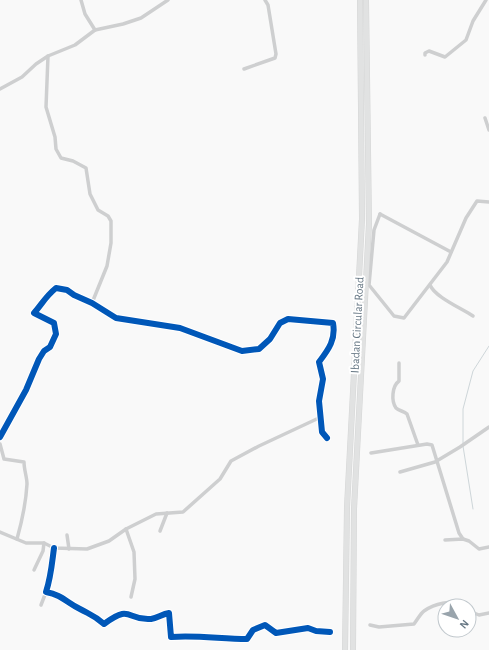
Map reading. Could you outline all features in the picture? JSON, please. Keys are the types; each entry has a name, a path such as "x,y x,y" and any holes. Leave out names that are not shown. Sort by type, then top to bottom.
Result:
{"highway":[{"name":"Ibadan Circular Road","path":"345,650 347,507 362,219 360,0"},
{"name":"Ibadan Circular Road","path":"353,650 354,509 368,224 366,0"}],"street":[{"path":"81,0 86,14 95,30"},
{"path":"0,89 22,77 36,64 48,56 75,45 95,30 123,24 141,18 168,0"},
{"path":"244,69 275,58 276,54 269,13 265,0"},
{"path":"425,55 425,53 429,51 445,58 466,40 473,21 486,0"},
{"path":"48,56 46,107 55,137 56,149 60,158 73,161 86,168 90,194 98,210 111,220 111,243 107,266 92,302"},
{"path":"485,118 489,130"},
{"path":"451,252 380,214 374,230 369,285 394,316 404,318 447,262 466,218 477,201 489,202"},
{"path":"430,285 432,290 473,316"},
{"path":"0,437 26,390 39,359 44,351 50,347 56,334 54,323 34,313 41,305 45,296 56,288 67,290 74,295 92,302 116,318 180,328 242,351 260,349 270,339 280,323 288,319 333,323 335,331 334,339 330,348 319,362 323,379 319,401 322,432 327,438"},
{"path":"399,363 398,381 394,385 393,389 394,405 398,410 407,414 418,445"},
{"path":"0,532 26,543 44,543 54,548 87,550 109,541 126,529 156,514 183,512 220,479 226,467 236,457 252,452 259,446 276,440 321,417"},
{"path":"400,472 438,460 467,443 489,427"},
{"path":"0,444 4,459 24,462 24,474 27,481 23,514 17,539"},
{"path":"371,453 418,445 432,445 438,460 459,533 463,539"},
{"path":"160,531 167,512"},
{"path":"126,529 134,552 135,579 131,597"},
{"path":"67,535 69,549"},
{"path":"445,540 463,539 469,541 479,549 489,546"},
{"path":"34,570 43,551 44,543"},
{"path":"41,605 51,575 50,570 54,548"},
{"path":"46,592 63,596 79,609 93,614 104,624 117,614 126,613 150,619 169,613 171,637 203,636 223,639 247,639 253,630 265,625 276,633 308,628 316,631 330,632"},
{"path":"370,625 379,626 414,624 424,611 437,606"},
{"path":"477,614 489,613"}],"waterway":[{"path":"463,443 463,409 473,371 489,346"},
{"path":"463,446 473,509"}],"cycle path":[{"path":"0,437 26,390 39,359 44,351 50,347 56,334 54,323 34,313 56,288 67,290 116,318 180,328 242,351 259,349 270,339 280,323 288,319 333,323 333,339 326,353 319,362 323,379 319,401 322,432 327,438"},
{"path":"54,548 46,592 60,597 95,617 104,624 113,618 125,614 129,614 137,618 151,619 169,613 171,637 190,636 247,639 253,630 265,625 276,633 308,628 316,631 330,632"}]}
